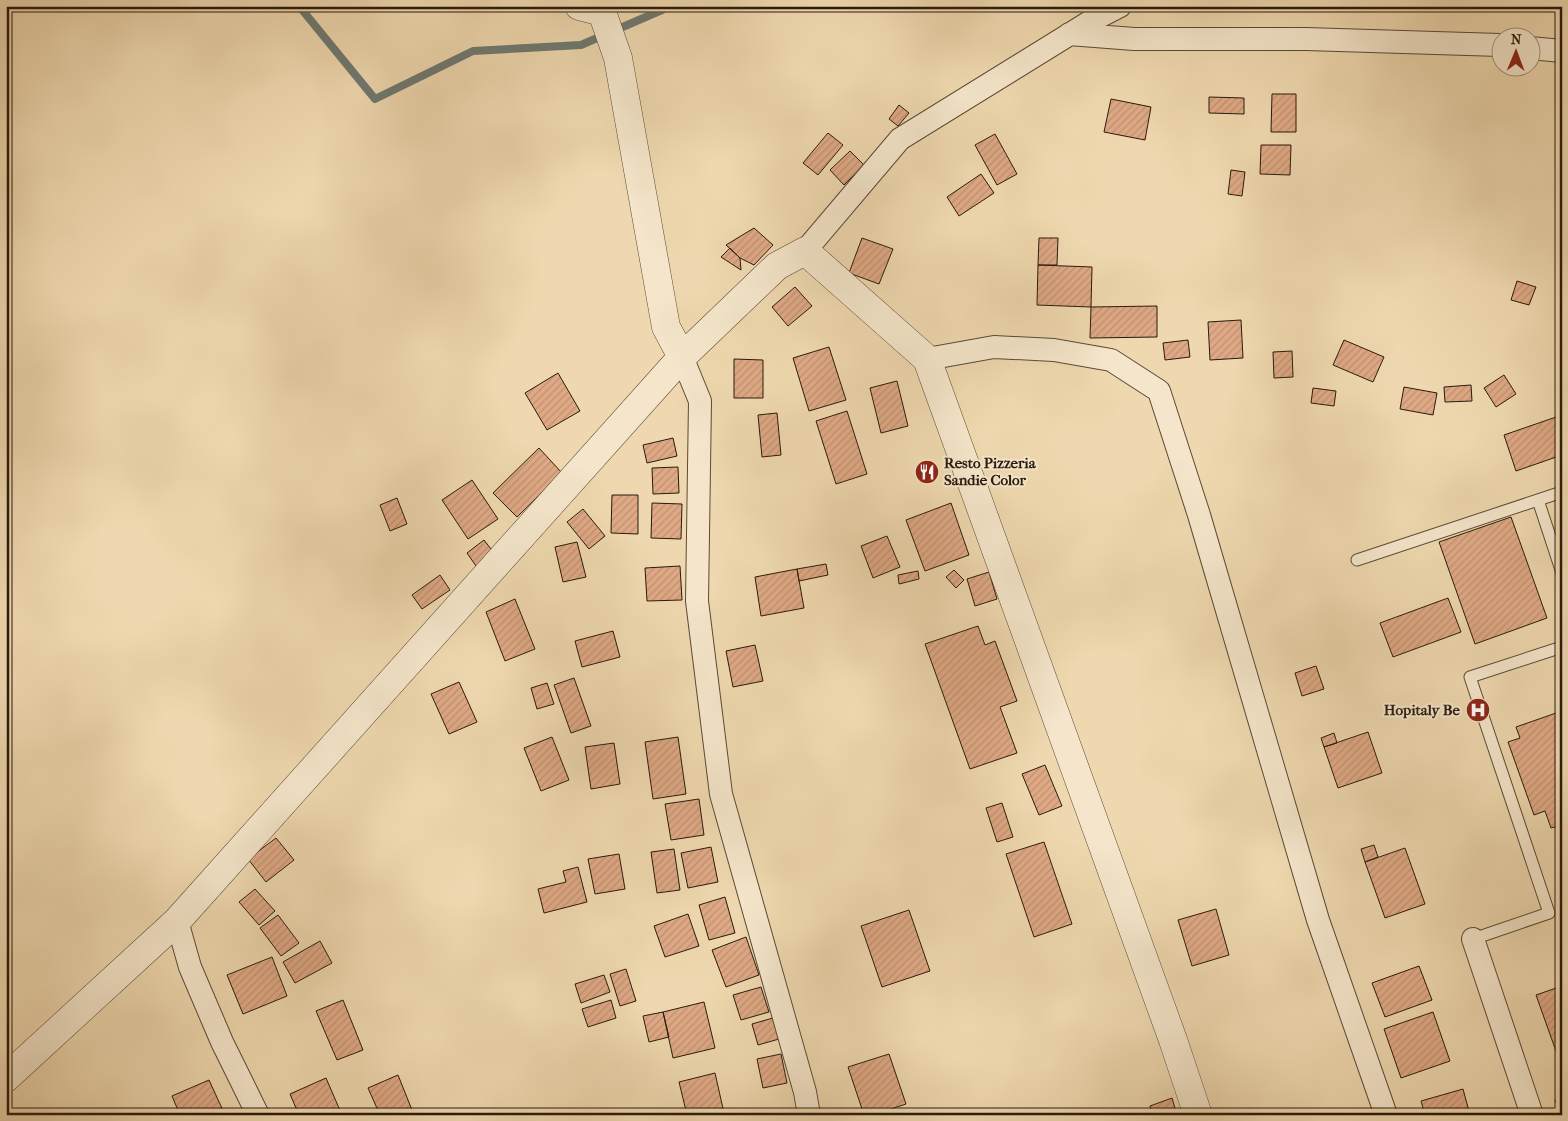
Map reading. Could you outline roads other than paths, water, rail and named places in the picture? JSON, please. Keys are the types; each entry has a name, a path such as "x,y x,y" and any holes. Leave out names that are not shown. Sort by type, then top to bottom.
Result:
{"street":[{"path":"6,1078 177,921 682,357 777,266 805,251 900,139 1069,34 1120,6"},
{"path":"590,9 618,58 666,327 682,357 700,401 697,601 721,794 803,1083 809,1115"},
{"path":"1069,34 1134,39 1306,40 1490,45"},
{"path":"1540,49 1562,51"},
{"path":"805,251 927,359 1173,1040 1198,1115"},
{"path":"927,359 994,347 1054,350 1111,360 1160,391 1200,515 1318,920 1386,1115"},
{"path":"177,921 190,967 222,1042 258,1115"},
{"path":"1473,939 1532,1115"}],"lane":[{"path":"1357,560 1562,492"},
{"path":"1538,500 1562,573"},
{"path":"1473,939 1550,913 1470,677 1562,646"}],"waterway":[{"path":"299,6 375,99 473,51 581,45 662,10 665,6"}],"place":[{"name":"Resto Pizzeria Sandie Color","path":"927,472"},
{"name":"Hopitaly Be","path":"1478,710"}]}
